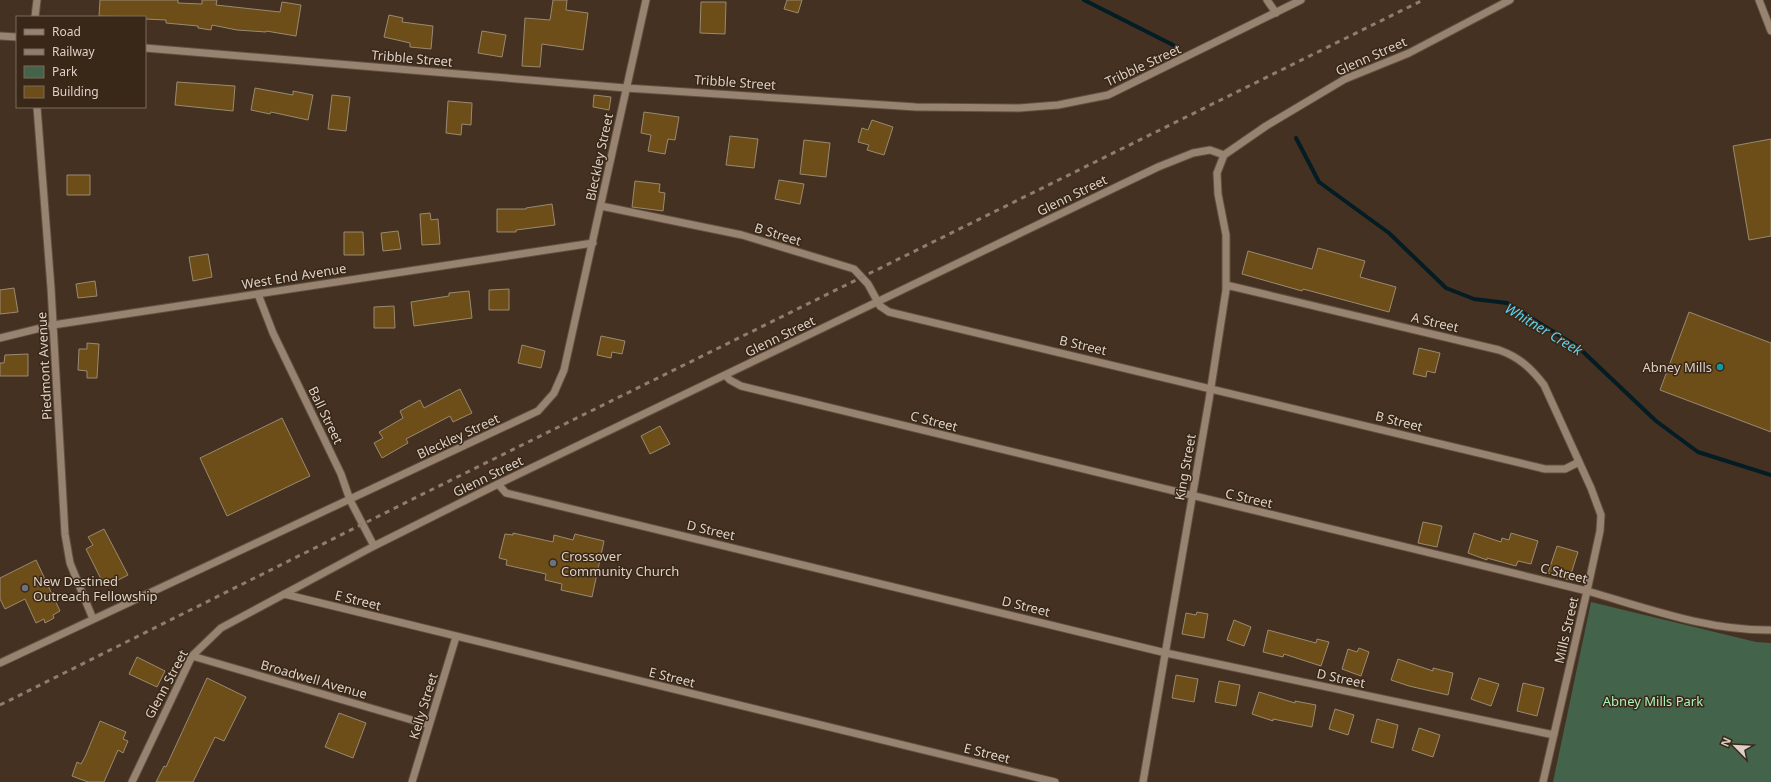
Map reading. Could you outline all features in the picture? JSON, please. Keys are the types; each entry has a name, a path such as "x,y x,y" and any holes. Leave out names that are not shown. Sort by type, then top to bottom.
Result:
{"street":[{"path":"35,16 37,0"},
{"name":"Bleckley Street","path":"0,664 538,411 554,393 564,370 646,0"},
{"path":"1267,0 1276,13"},
{"name":"Tribble Street","path":"146,48 626,88 916,107 1019,108 1058,105 1108,96 1301,0"},
{"name":"Glenn Street","path":"132,782 192,656 220,628 374,546 498,484 1158,167 1193,153 1210,150 1224,155 1266,126 1345,79 1409,53 1510,0"},
{"path":"1759,0 1771,31"},
{"path":"0,36 16,37"},
{"name":"Piedmont Avenue","path":"37,108 53,325 65,534 70,563 93,619"},
{"name":"King Street","path":"1143,782 1211,388 1226,285 1226,235 1218,194 1217,173 1224,155"},
{"name":"B Street","path":"601,206 742,235 854,269 868,284 880,306 889,312 1545,469 1565,469 1579,462"},
{"name":"West End Avenue","path":"0,338 53,325 593,243"},
{"name":"A Street","path":"1226,285 1509,353 1534,371 1544,385 1579,462"},
{"name":"Ball Street","path":"258,294 273,333 341,474 350,500 374,546"},
{"name":"C Street","path":"725,375 730,380 741,386 1587,591 1685,619 1747,630 1771,630"},
{"name":"Mills Street","path":"1543,782 1600,531 1601,516 1579,462"},
{"name":"D Street","path":"498,484 506,493 1166,653 1554,736"},
{"name":"E Street","path":"284,594 1055,782"},
{"name":"Kelly Street","path":"412,782 456,637"},
{"name":"Broadwell Avenue","path":"192,656 429,725"}],"green space":[{"name":"Abney Mills Park","path":"1591,602 1756,642 1771,643 1771,782 1553,782"}],"building":[{"path":"100,0 178,0 178,3 202,4 202,0 217,0 216,5 280,12 282,2 301,5 296,36 266,31 237,30 212,25 211,30 198,28 198,26 166,23 166,20 146,19 146,16 99,16"},
{"path":"553,0 567,0 566,10 588,13 583,50 542,44 540,67 522,66 525,18 550,20"},
{"path":"787,0 802,0 798,13 784,9"},
{"path":"701,2 726,2 725,34 700,33"},
{"path":"389,15 403,18 402,22 433,26 431,49 410,47 410,43 384,37"},
{"path":"482,31 506,35 502,57 478,53"},
{"path":"177,82 235,86 233,111 175,105"},
{"path":"255,88 293,95 293,91 313,95 308,120 271,112 270,114 251,110"},
{"path":"332,95 350,97 346,131 328,129"},
{"path":"594,95 611,97 609,110 593,107"},
{"path":"448,101 472,103 471,125 462,124 461,135 446,133"},
{"path":"644,112 679,117 675,140 668,139 665,154 648,151 651,135 641,133"},
{"path":"872,120 893,127 884,155 867,150 869,145 858,142 862,128 868,130"},
{"path":"730,136 758,139 754,168 726,165"},
{"path":"1771,139 1771,236 1749,240 1733,146"},
{"path":"804,140 830,143 826,177 800,174"},
{"path":"67,175 90,175 90,195 67,195"},
{"path":"779,180 804,184 800,204 775,199"},
{"path":"635,181 660,184 659,192 665,193 663,211 632,207"},
{"path":"552,204 555,225 516,230 516,232 497,232 497,209 526,209"},
{"path":"430,213 431,220 438,219 440,244 422,245 420,214"},
{"path":"398,231 401,249 383,251 381,233"},
{"path":"344,232 363,232 364,255 344,255"},
{"path":"1318,248 1365,261 1360,277 1396,287 1389,312 1303,289 1302,291 1242,274 1248,251 1312,269"},
{"path":"208,254 212,277 193,281 189,257"},
{"path":"95,281 97,296 78,298 76,284"},
{"path":"14,288 18,312 0,314 0,290"},
{"path":"509,289 509,310 489,310 489,290"},
{"path":"469,291 472,318 414,326 411,302 449,296 449,293"},
{"path":"394,306 395,328 374,328 374,307"},
{"name":"Abney Mills","path":"1689,312 1771,343 1771,432 1660,390"},
{"path":"601,336 625,341 622,354 612,352 611,358 597,355"},
{"path":"87,343 99,344 97,378 87,378 87,371 78,370 79,349 87,349"},
{"path":"522,345 545,351 541,368 518,363"},
{"path":"1419,348 1440,353 1435,373 1427,371 1426,377 1413,374"},
{"path":"28,354 28,376 0,376 0,363 4,363 5,355"},
{"path":"460,389 472,413 453,422 450,416 406,439 408,443 382,458 374,443 383,438 379,432 403,418 400,411 420,400 424,408"},
{"path":"282,418 310,476 227,516 200,458"},
{"path":"660,426 670,444 650,454 641,436"},
{"path":"1423,522 1442,526 1437,547 1418,543"},
{"path":"104,529 128,575 105,587 86,549 93,545 88,537"},
{"name":"Crossover Community Church","path":"513,533 553,542 554,535 573,540 575,534 604,541 592,597 561,590 562,584 545,580 546,574 506,565 507,560 499,558 505,534 513,535"},
{"path":"1474,533 1501,542 1502,538 1509,540 1511,533 1538,541 1531,564 1518,561 1516,566 1487,558 1487,560 1468,553"},
{"path":"1557,546 1578,552 1569,580 1548,573"},
{"name":"New Destined Outreach Fellowship","path":"36,560 60,611 53,615 54,618 45,623 44,619 36,623 25,599 5,609 0,599 0,578"},
{"path":"1197,612 1208,614 1204,638 1182,634 1186,613 1196,615"},
{"path":"1234,620 1251,627 1244,646 1227,640"},
{"path":"1268,630 1316,643 1317,639 1329,642 1321,666 1284,654 1283,657 1263,652"},
{"path":"1359,648 1369,652 1361,676 1342,669 1348,649 1357,652"},
{"path":"137,657 165,671 157,687 129,674"},
{"path":"1398,659 1433,671 1433,668 1453,673 1448,695 1409,686 1391,680"},
{"path":"1176,675 1198,679 1194,702 1172,698"},
{"path":"207,678 246,697 224,741 215,737 193,782 156,782 164,766 166,767"},
{"path":"1479,678 1499,684 1491,706 1471,699"},
{"path":"1219,681 1240,685 1236,706 1215,702"},
{"path":"1523,683 1544,688 1537,716 1517,711"},
{"path":"1259,692 1295,703 1295,701 1316,705 1312,727 1273,719 1273,721 1252,714"},
{"path":"1335,709 1354,715 1348,735 1329,729"},
{"path":"339,713 366,723 353,758 325,747"},
{"path":"1377,719 1398,725 1393,748 1371,742"},
{"path":"100,721 126,732 123,739 128,741 123,753 118,750 104,782 88,782 72,776 77,762 81,764 85,757"},
{"path":"1419,728 1440,735 1433,757 1412,750"}],"waterway":[{"name":"Whitner Creek","path":"1084,0 1177,47"},
{"name":"Whitner Creek","path":"1296,138 1319,182 1389,233 1446,288 1474,299 1507,303 1578,347 1656,421 1698,452 1771,475"}],"railway":[{"path":"0,705 433,489 1423,0"}],"place":[{"name":"Abney Mills","path":"1720,367"},
{"name":"Crossover Community Church","path":"553,563"},
{"name":"New Destined Outreach Fellowship","path":"25,588"}]}
